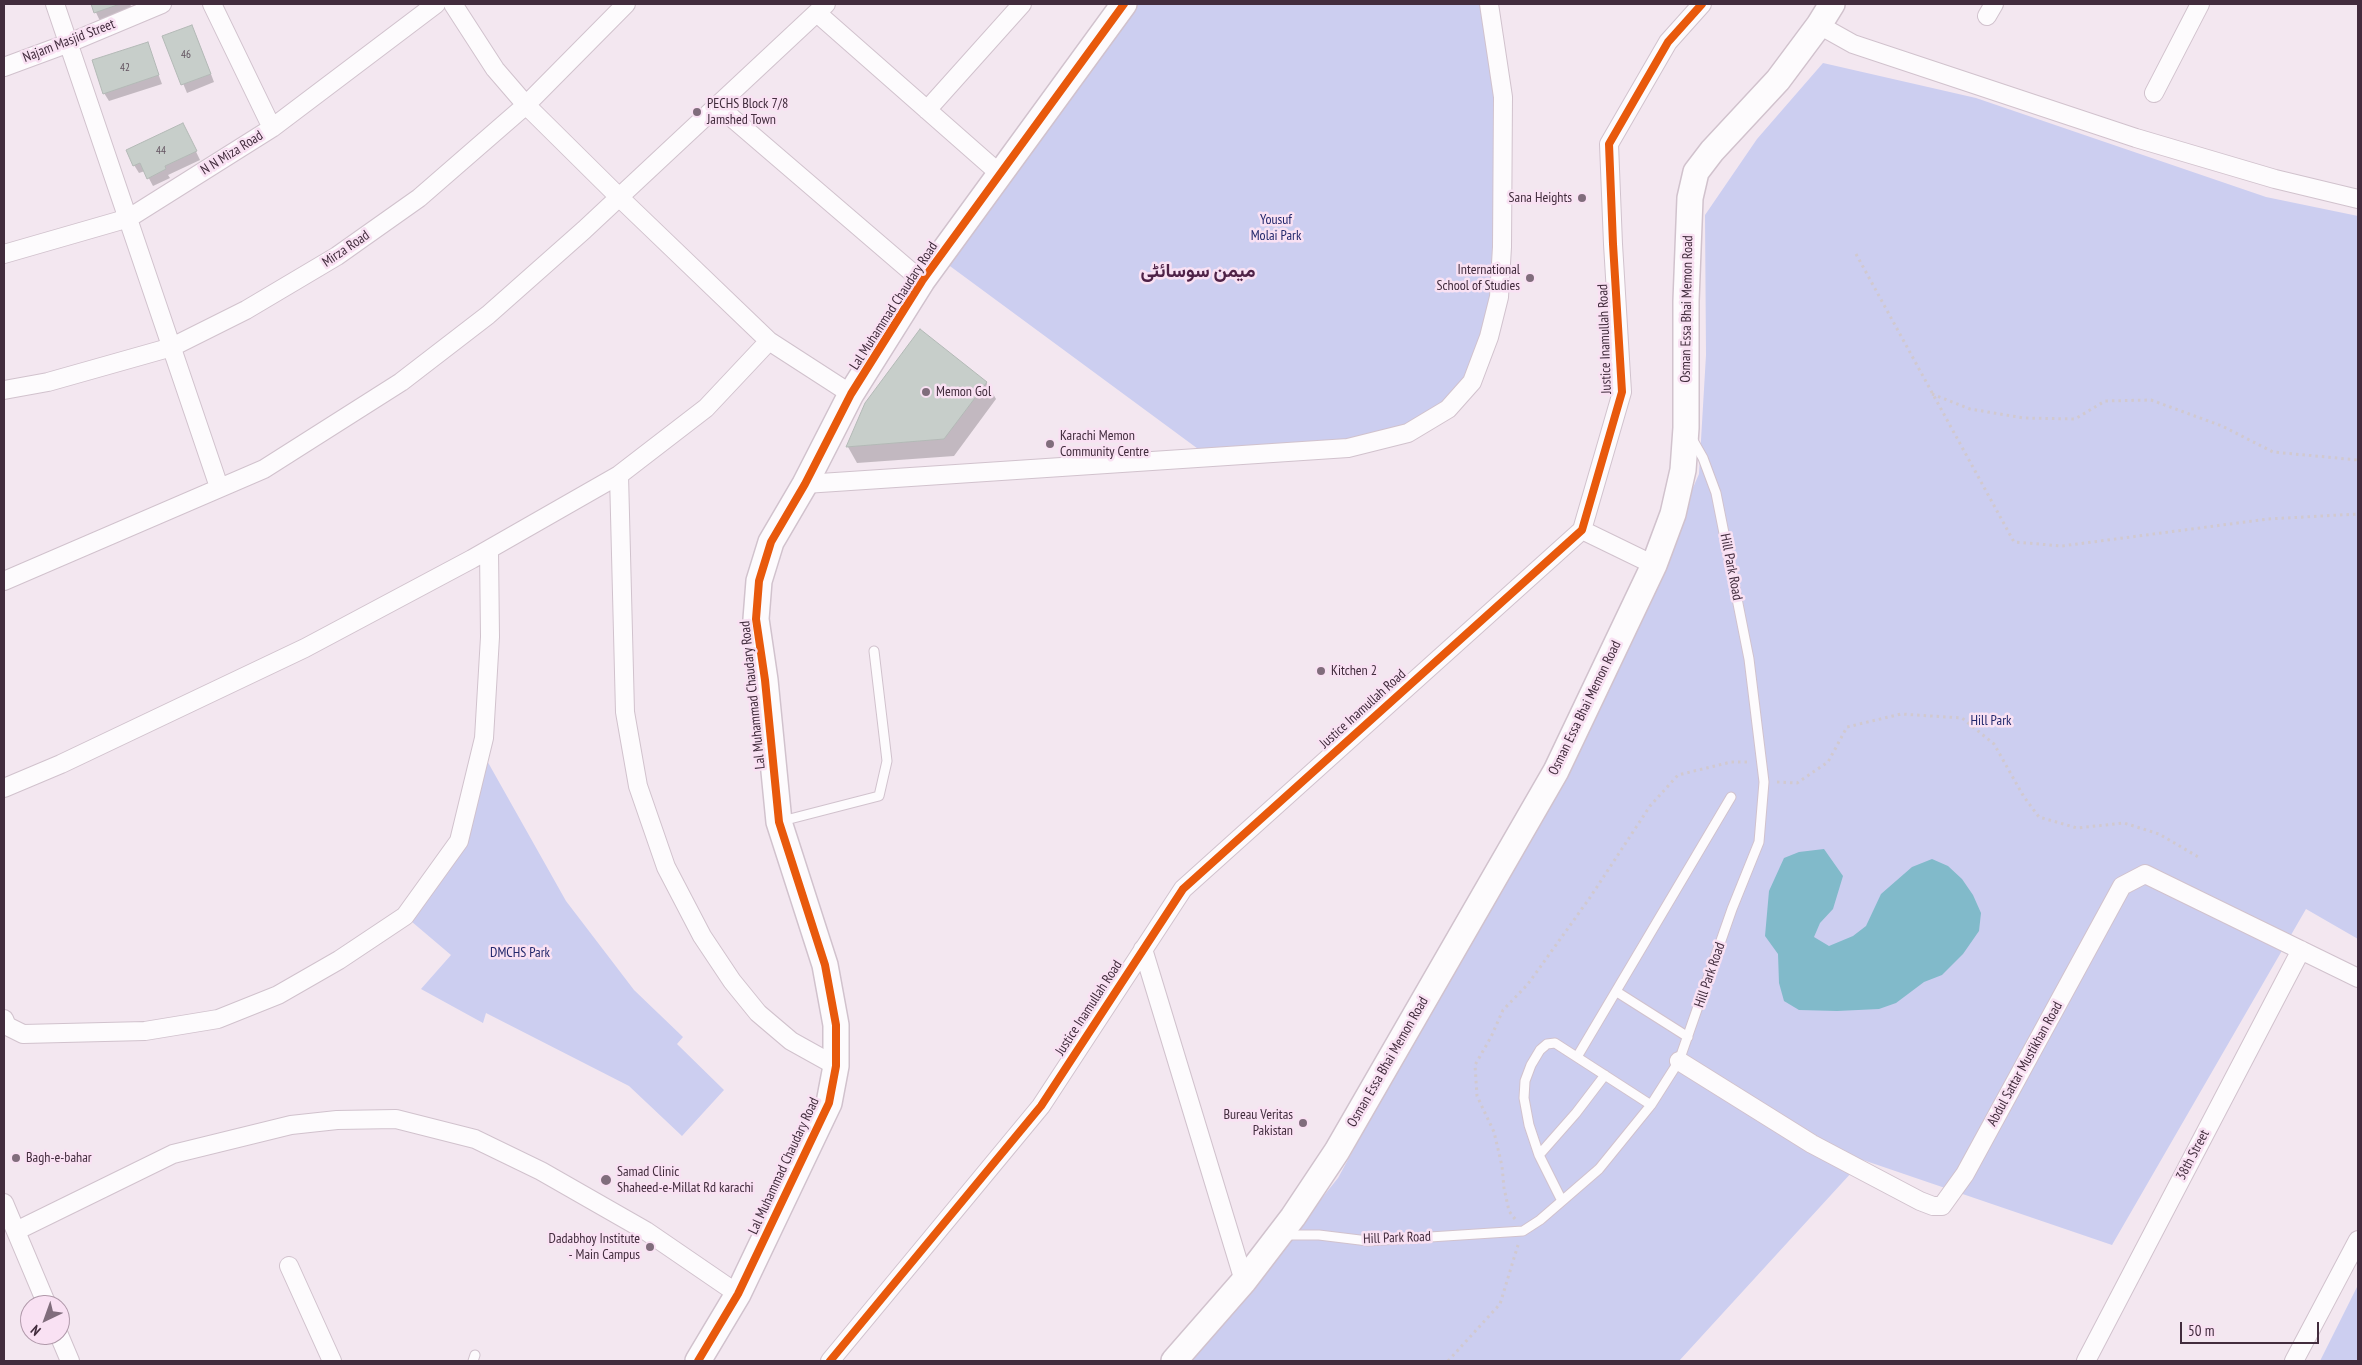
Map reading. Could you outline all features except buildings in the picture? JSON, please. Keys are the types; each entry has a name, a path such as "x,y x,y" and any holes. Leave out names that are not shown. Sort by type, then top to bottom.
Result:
{"street":[{"path":"55,4 219,487"},
{"name":"Najam Masjid Street","path":"4,66 69,43 162,4"},
{"path":"212,4 272,128"},
{"name":"N N Miza Road","path":"4,254 129,218 272,128 436,4"},
{"path":"453,4 495,69 526,105 619,197 769,341 851,394"},
{"name":"Mirza Road","path":"4,390 48,382 172,347 246,310 337,256 418,198 526,105 626,4"},
{"path":"927,110 1022,4"},
{"name":"Lal Muhammad Chaudary Road","path":"698,1361 738,1294 829,1103 836,1066 836,1025 825,965 779,822 765,680 756,620 758,581 771,542 805,484 851,394 922,281 1124,4"},
{"path":"805,484 1348,448 1408,433 1448,409 1472,382 1489,337 1499,297 1502,247 1503,97 1489,4"},
{"name":"Justice Inamullah Road","path":"830,1361 1041,1106 1183,889 1582,530 1622,392 1609,144 1668,42 1702,4"},
{"name":"Osman Essa Bhai Memon Road","path":"1174,1361 1244,1281 1280,1234 1337,1151 1556,771 1654,565 1673,514 1683,470 1686,428 1686,301 1690,198 1696,172 1712,151 1778,80 1819,25 1832,4"},
{"path":"2154,93 2200,4"},
{"path":"4,581 264,469 401,382 488,315 619,197 822,8 927,110 1000,174"},
{"path":"1819,25 1853,44 2136,138 2275,178 2358,199"},
{"path":"717,105 922,281"},
{"path":"4,788 61,764 305,648 489,550 619,475 706,408 769,341"},
{"path":"619,475 625,712 638,786 666,867 702,936 732,981 758,1013 791,1041 836,1066"},
{"path":"1582,530 1654,565"},
{"path":"4,1019 7,1026 23,1034 145,1031 218,1019 278,995 339,960 405,916 459,841 484,738 490,637 489,550"},
{"name":"Abdul Sattar Mustikhan Road","path":"1679,1061 1812,1144 1920,1201 1933,1206 1942,1206 1965,1174 2122,886 2145,874 2358,978"},
{"path":"1143,949 1244,1281"},
{"name":"38th Street","path":"2086,1361 2301,950"},
{"path":"16,1231 173,1154 291,1125 337,1120 396,1119 475,1139 542,1171 646,1231 738,1294"},
{"path":"4,1203 43,1295"},
{"path":"2294,1361 2358,1240"},
{"path":"289,1266 332,1361"},
{"path":"63,1345 70,1361"}],"lane":[{"name":"Hill Park Road","path":"1280,1234 1319,1235 1368,1241 1523,1230 1540,1220 1599,1168 1652,1105 1679,1061 1732,909 1759,842 1764,782 1749,659 1716,493 1703,458 1686,428"},
{"path":"779,822 879,796 887,761 874,651"},
{"path":"1577,1057 1618,992 1731,797"},
{"path":"1618,992 1688,1037"},
{"path":"1562,1201 1539,1155 1529,1125 1524,1098 1525,1081 1531,1065 1546,1044 1555,1043 1652,1105"},
{"path":"1539,1155 1576,1113 1605,1075"}],"path":[{"path":"1856,254 2014,542 2062,546 2268,519 2358,514"},
{"path":"1932,394 1970,409 2024,418 2075,419 2105,401 2151,400 2222,426 2273,452 2358,460"},
{"path":"1764,782 1797,783 1828,762 1847,727 1901,714 1962,718 1994,744 2024,797 2039,816 2077,828 2124,822 2159,834 2200,858"},
{"path":"1448,1361 1500,1304 1523,1230 1509,1211 1502,1166 1494,1132 1477,1096 1475,1065 1491,1037 1503,1010 1528,984 1589,899 1650,806 1678,775 1731,762 1762,762"}],"green space":[{"name":"Yousuf Molai Park","path":"1124,4 1489,4 1503,97 1502,247 1472,382 1408,433 1209,457 939,258"},
{"name":"Hill Park","path":"1823,63 1976,98 2266,197 2358,216 2358,939 2306,909 2112,1245 1863,1160 1679,1361 1191,1361 1338,1178 1606,685 1699,474 1706,355 1705,215 1757,139"},
{"name":"DMCHS Park","path":"481,750 566,901 634,990 683,1037 677,1044 724,1090 682,1136 629,1086 486,1013 483,1023 421,989 451,955 405,916 459,841"},
{"path":"2358,1285 2358,1361 2320,1361"}],"shaded area":[{"path":"1824,849 1843,876 1833,909 1820,923 1814,937 1829,946 1853,936 1866,926 1881,894 1912,867 1932,859 1948,866 1962,879 1973,895 1981,913 1979,931 1963,954 1942,975 1924,982 1896,1003 1879,1009 1799,1010 1784,1001 1779,983 1778,954 1765,936 1769,891 1784,858 1799,852"}],"cycle path":[{"path":"698,1361 738,1294 829,1103 836,1066 836,1025 825,965 779,822 765,680 756,619 759,581 771,542 805,484 851,394 922,281 1124,4"},
{"path":"830,1361 1041,1106 1183,889 1582,530 1622,392 1609,144 1668,42 1702,4"}],"place":[{"name":"PECHS Block 7/8 Jamshed Town","path":"697,112"},
{"name":"Sana Heights","path":"1582,198"},
{"name":"International School of Studies","path":"1530,278"},
{"name":"Memon Gol","path":"926,392"},
{"name":"Karachi Memon Community Centre","path":"1050,444"},
{"name":"Kitchen 2","path":"1321,671"},
{"name":"Bureau Veritas Pakistan","path":"1303,1123"},
{"name":"Bagh-e-bahar","path":"16,1158"},
{"name":"Samad Clinic Shaheed-e-Millat Rd karachi","path":"606,1180"},
{"name":"Dadabhoy Institute - Main Campus","path":"650,1247"}],"district":[{"name":"میمن سوسائٹی","path":"1198,272"}]}
